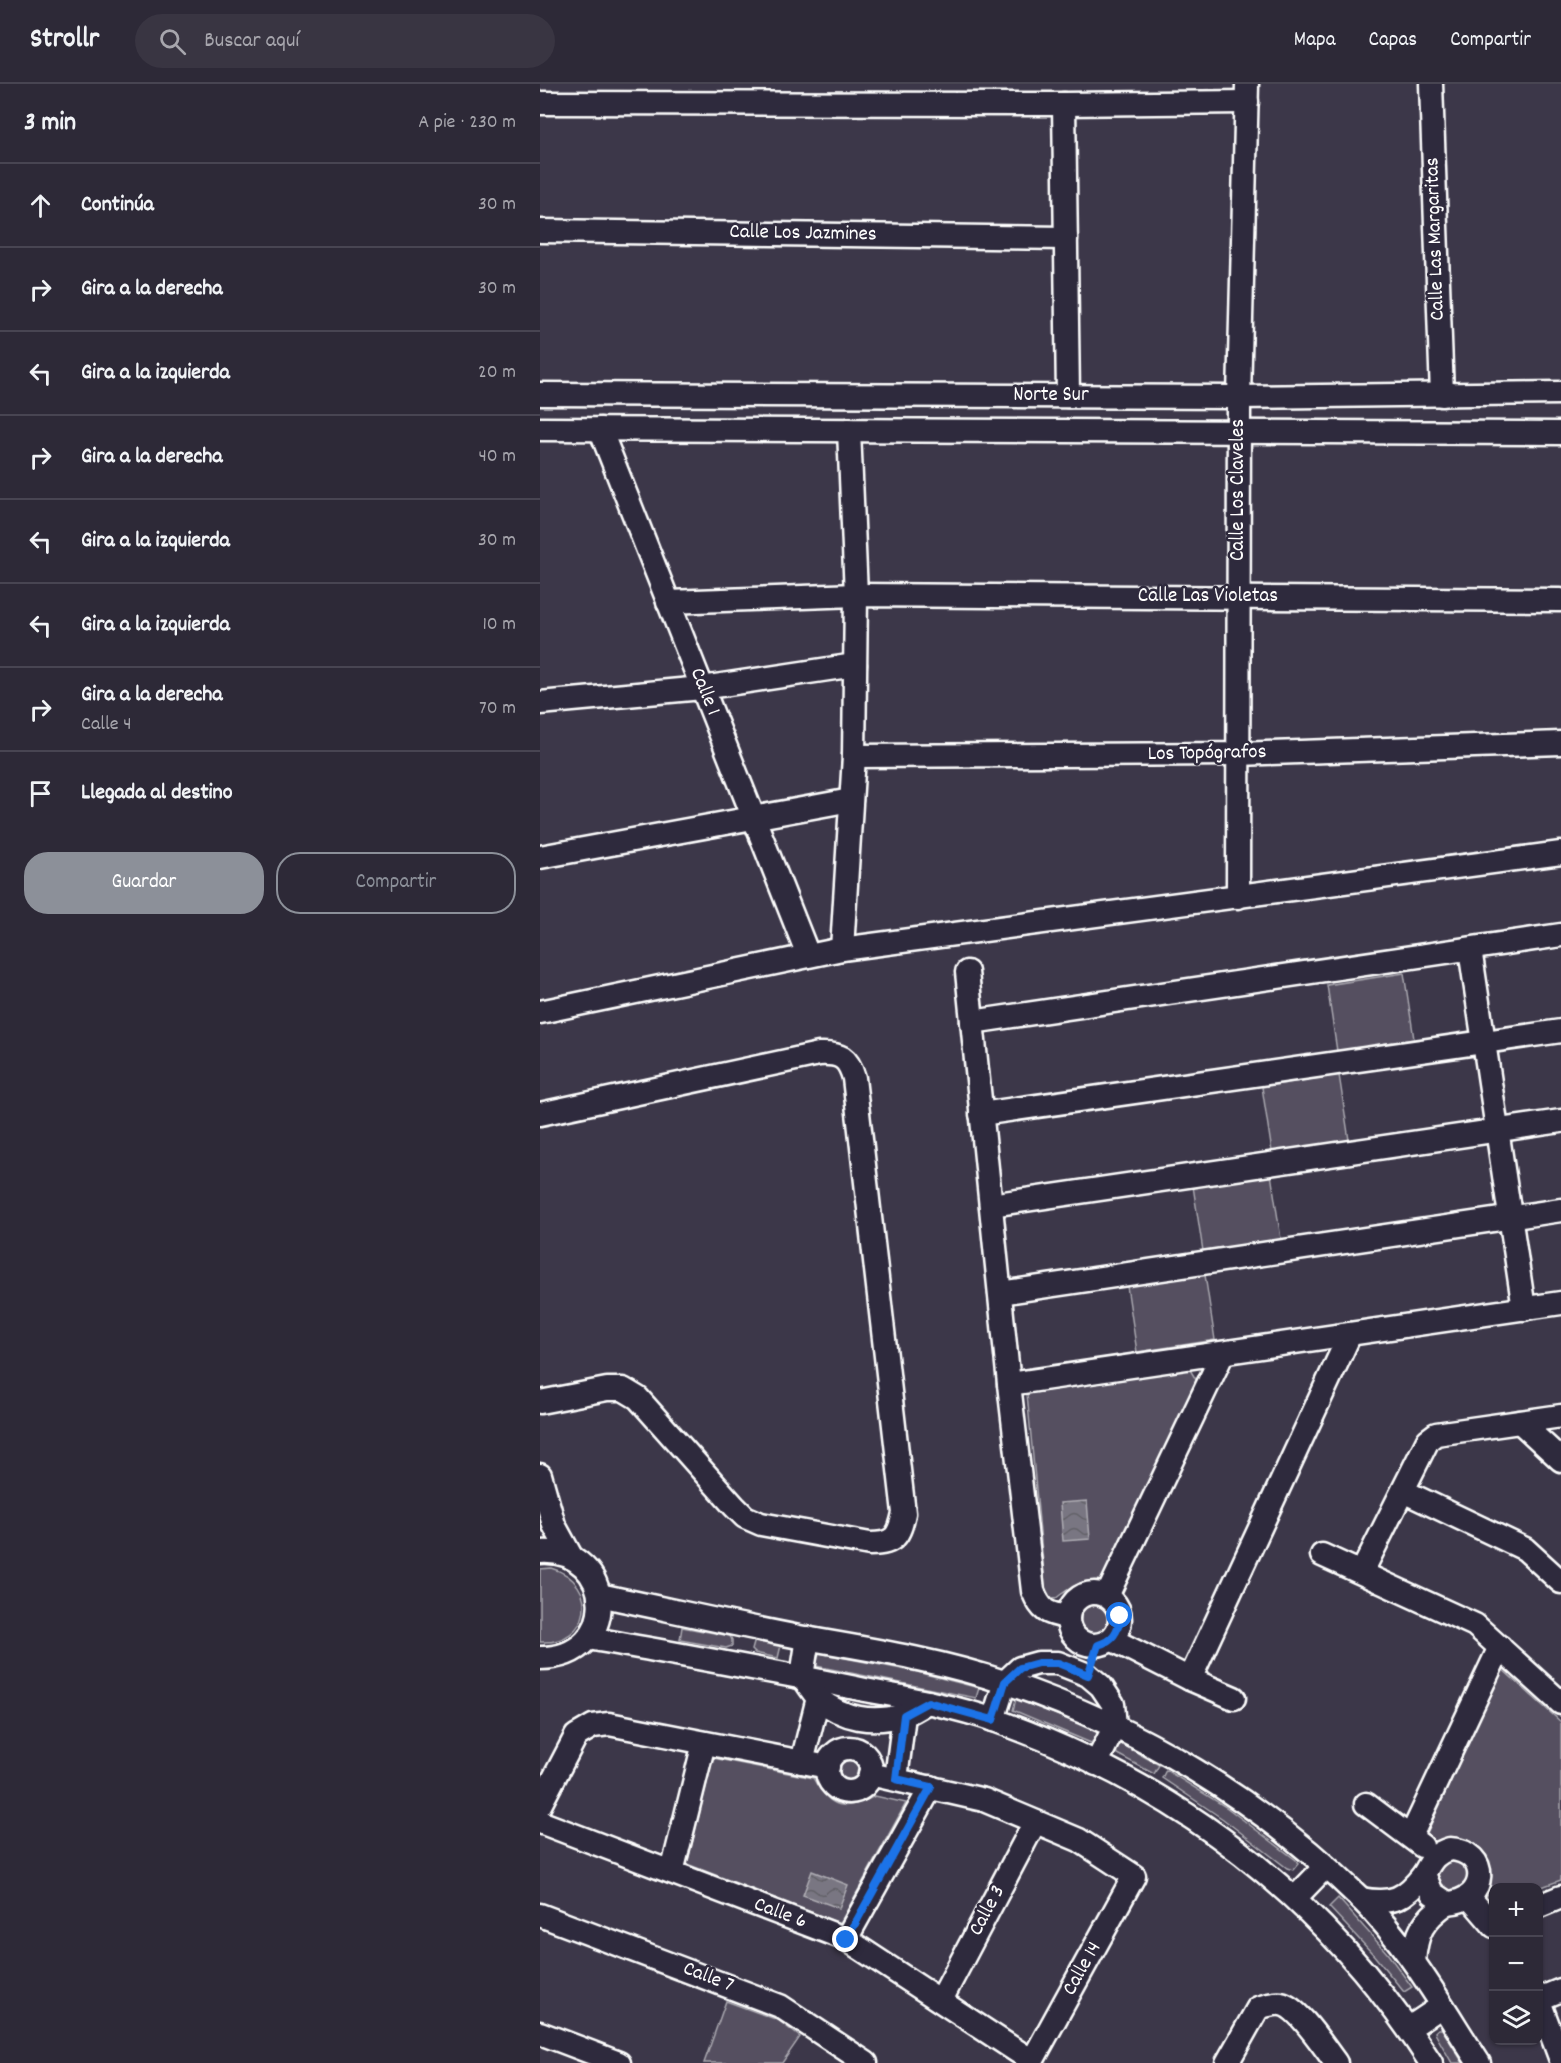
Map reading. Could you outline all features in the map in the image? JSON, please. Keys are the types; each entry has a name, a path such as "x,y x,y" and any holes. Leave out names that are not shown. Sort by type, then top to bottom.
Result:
{"street":[{"name":"Calle Las Margaritas","path":"1431,84 1442,395"},
{"path":"540,103 1064,104 1247,93"},
{"name":"Calle Los Claveles","path":"1238,897 1239,397 1247,93"},
{"path":"1064,104 1068,396"},
{"name":"Calle Los Jazmines","path":"540,231 1066,238"},
{"name":"Norte Sur","path":"540,394 1239,397 1561,393"},
{"name":"Norte Sur","path":"540,429 1561,433"},
{"name":"Calle 1","path":"600,429 808,955"},
{"path":"843,949 854,756 856,595 849,430"},
{"name":"Calle Las Violetas","path":"668,602 856,595 1561,600"},
{"path":"540,703 702,688 855,665"},
{"name":"Los Topógrafos","path":"854,756 1238,754 1561,743"},
{"path":"540,857 851,800"},
{"path":"540,1012 843,949 1561,853"},
{"path":"972,1022 1561,935"},
{"path":"1470,949 1524,1309"},
{"path":"967,972 999,1293 1033,1591 1041,1608 1070,1624 1083,1642 1104,1642 1234,1698"},
{"path":"981,1114 1561,1031"},
{"path":"540,1114 819,1054 831,1053 843,1057 851,1066 856,1089 903,1502 904,1513 901,1528 894,1539 883,1544 870,1544 761,1524 745,1517 638,1398 623,1389 607,1389 540,1402"},
{"path":"991,1205 1561,1121"},
{"path":"999,1293 1561,1210"},
{"path":"1009,1384 1561,1303"},
{"path":"1190,1679 1350,1334"},
{"path":"1107,1596 1223,1353"},
{"path":"1362,1572 1428,1440 1436,1434 1561,1416"},
{"path":"1520,1422 1561,1460"},
{"path":"540,1475 554,1525 572,1558"},
{"path":"1403,1491 1525,1550 1561,1582"},
{"path":"540,1552 557,1552 585,1567 594,1580 599,1595 598,1618 589,1638 567,1655 540,1658"},
{"path":"1322,1555 1475,1626 1561,1703"},
{"path":"1058,1663 1070,1624 1070,1608 1075,1601 1082,1596 1099,1593 1107,1596 1116,1604 1120,1616 1119,1629 1104,1642 1088,1675"},
{"path":"599,1595 927,1662 1005,1682 1115,1726 1171,1755 1260,1814 1361,1899 1414,1962 1479,2063"},
{"path":"741,1665 747,1627"},
{"path":"589,1638 802,1676 928,1702 993,1720 1096,1764 1154,1795 1211,1830 1295,1898 1372,1979 1409,2028 1431,2063"},
{"path":"808,1638 802,1676 818,1698 841,1713 856,1719 872,1720 904,1715 928,1702"},
{"path":"1411,1836 1500,1647"},
{"path":"993,1720 1005,1682 1020,1668 1038,1663 1058,1663 1088,1675 1101,1686 1113,1704 1115,1726 1096,1764"},
{"path":"802,1762 818,1698"},
{"path":"841,1713 830,1780 834,1785 846,1791 852,1791 864,1785 869,1766 872,1720"},
{"path":"896,1779 904,1715"},
{"path":"540,1804 576,1736 593,1726 609,1724 802,1762 833,1759 846,1748 855,1749 862,1752 869,1766 896,1779 984,1800 1035,1822"},
{"path":"672,1872 704,1743"},
{"path":"846,1940 931,1787"},
{"path":"1366,1804 1411,1836 1429,1865 1431,1893 1447,1903"},
{"name":"Calle 6","path":"540,1822 846,1940 941,2000 1031,2062"},
{"name":"Calle 14","path":"1031,2062 1134,1876 1079,1840 1035,1822"},
{"name":"Calle 3","path":"941,2000 1035,1822"},
{"path":"1361,1899 1379,1903 1398,1899 1413,1889 1441,1851 1458,1850 1473,1858 1479,1874 1475,1891 1462,1901 1447,1903 1432,1913 1422,1927 1415,1944 1414,1962"},
{"path":"1295,1898 1325,1867"},
{"path":"1469,1897 1489,1920"},
{"path":"1543,1904 1561,1897"},
{"name":"Calle 7","path":"540,1915 780,2006 866,2063"},
{"path":"1543,1998 1561,1990"},
{"path":"1227,2063 1258,2008 1269,2004 1283,2004 1293,2010 1336,2063"},
{"path":"1409,2028 1442,2006"},
{"path":"1543,2011 1561,2060"},
{"path":"540,2033 619,2063"}],"shaded area":[{"path":"1404,973 1414,1039 1337,1051 1327,985"},
{"path":"1339,1075 1349,1140 1272,1152 1262,1087"},
{"path":"1271,1174 1281,1239 1203,1251 1193,1186"},
{"path":"1205,1275 1215,1340 1137,1352 1127,1286"},
{"path":"1189,1368 1198,1383 1103,1580 1078,1585 1055,1599 1046,1595 1027,1394"},
{"path":"551,1568 567,1576 578,1586 583,1599 584,1612 579,1624 570,1634 557,1640 540,1642 540,1569"},
{"path":"1091,1600 1103,1605 1108,1617 1103,1629 1091,1634 1079,1629 1074,1617 1079,1605"},
{"path":"682,1627 730,1636 732,1646 726,1648 680,1640"},
{"path":"757,1641 781,1645 778,1658 755,1653 752,1650"},
{"path":"819,1653 917,1672 979,1688 976,1698 816,1666"},
{"path":"1502,1669 1561,1722 1561,1880 1543,1887 1543,1883 1490,1883 1492,1873 1480,1849 1457,1837 1434,1841 1427,1833"},
{"path":"1016,1699 1096,1730 1098,1735 1091,1743 1013,1710"},
{"path":"1120,1743 1159,1765 1154,1774 1117,1754 1116,1750"},
{"path":"849,1753 861,1758 866,1770 861,1782 849,1787 837,1782 832,1770 837,1758"},
{"path":"713,1758 813,1778 826,1796 839,1805 855,1804 875,1796 906,1803 840,1923 687,1864"},
{"path":"1166,1770 1226,1807 1296,1860 1298,1864 1293,1870 1287,1868 1223,1819 1162,1778"},
{"path":"1452,1857 1471,1871 1467,1889 1444,1893 1433,1872"},
{"path":"1489,1886 1489,1902 1486,1898"},
{"path":"1338,1898 1387,1953 1412,1987 1404,1992 1372,1953 1329,1907"},
{"path":"726,2001 778,2020 800,2037 782,2063 704,2063"},
{"path":"1442,2029 1463,2063 1452,2063 1436,2035 1435,2032"}],"water":[{"path":"1087,1501 1090,1539 1063,1541 1060,1503"},
{"path":"812,1871 848,1885 839,1908 803,1895"}],"route":[{"path":"846,1940 931,1787 896,1779 904,1715 928,1702 993,1720 1005,1682 1020,1668 1038,1663 1058,1663 1088,1675 1098,1645 1111,1639 1119,1629 1120,1616"}]}
